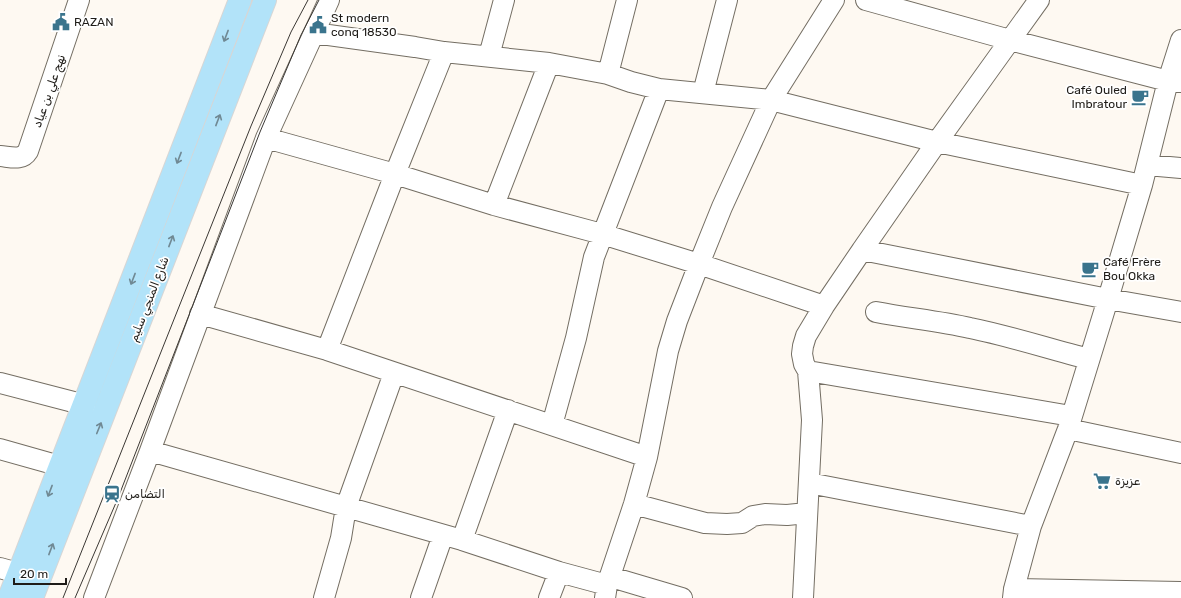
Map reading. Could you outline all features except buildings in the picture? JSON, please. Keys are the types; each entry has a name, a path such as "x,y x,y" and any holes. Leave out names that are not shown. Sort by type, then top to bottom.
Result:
{"main road":[{"name":"شارع المنجي سليم","path":"9,598 9,570 60,466 240,0"},
{"name":"شارع المنجي سليم","path":"32,598 265,0"}],"street":[{"name":"نهج علي بن عياد","path":"0,156 22,158 26,156 79,0"},
{"path":"94,598 266,138 329,0"},
{"path":"489,56 504,0"},
{"path":"608,74 627,0"},
{"path":"703,93 727,0"},
{"path":"866,0 1010,40 1175,81"},
{"path":"803,598 812,420 808,371 803,359 803,346 806,336 824,306 862,250 1038,0"},
{"path":"608,587 648,457 668,351 677,321 698,264 770,100 829,1"},
{"path":"314,33 444,52 549,63 608,74 659,89 770,100 937,142 1142,185"},
{"path":"1181,40 1175,81 1147,165 1108,299 1069,423 1031,526 1014,593 1181,592"},
{"path":"327,350 444,52"},
{"path":"494,205 549,63"},
{"path":"552,425 576,338 594,257 659,89"},
{"path":"266,138 395,174 494,205 602,234 824,306"},
{"path":"1147,165 1181,168"},
{"path":"862,250 1181,312"},
{"path":"876,312 972,328 1089,359"},
{"path":"200,314 327,350 648,457"},
{"path":"808,371 1069,423 1181,453"},
{"path":"324,598 341,538 346,507 394,372"},
{"path":"0,383 84,405"},
{"path":"462,540 508,410"},
{"path":"0,449 60,466"},
{"path":"150,451 462,540 608,587 682,598"},
{"path":"809,484 1031,526"},
{"path":"634,504 705,523 727,524 742,522 753,516 765,514 787,515 807,513"},
{"path":"421,598 443,535"},
{"path":"549,598 559,572"}],"tram line":[{"path":"63,598 251,126 291,32 308,0"},
{"path":"75,598 118,498 260,132 301,35 319,0"}],"place":[{"name":"RAZAN","path":"61,22"},
{"name":"St modern conq 18530","path":"318,25"},
{"name":"Café Ouled Imbratour","path":"1140,97"},
{"name":"Café Frère Bou Okka","path":"1090,269"},
{"name":"عزيزة","path":"1102,481"},
{"name":"التضامن","path":"112,494"}]}
